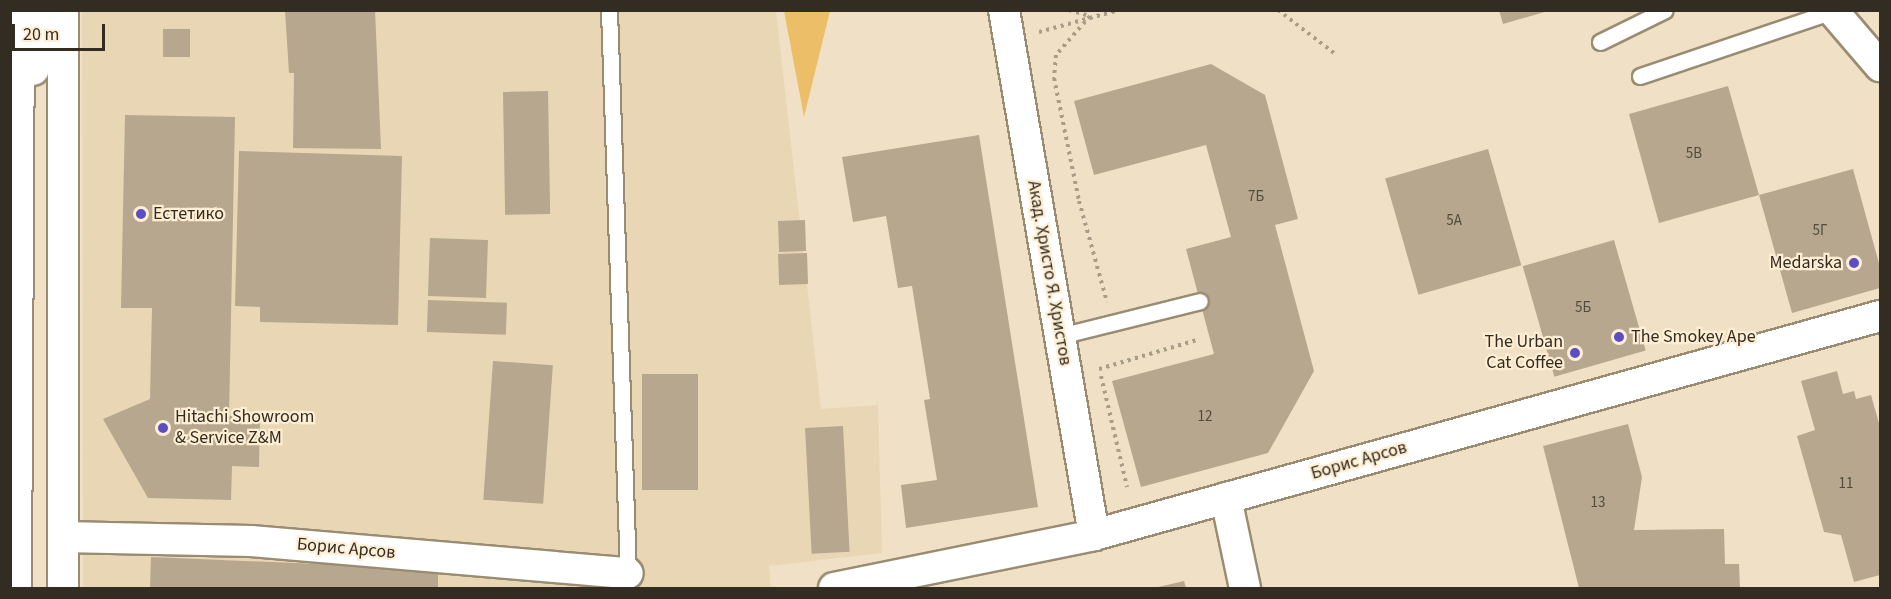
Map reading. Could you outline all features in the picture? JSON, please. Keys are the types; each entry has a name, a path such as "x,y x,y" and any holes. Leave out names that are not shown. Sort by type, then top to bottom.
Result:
{"highway":[{"path":"14,588 17,10"},
{"path":"17,143 43,10"}],"street":[{"path":"63,10 63,588"},
{"name":"Акад. Христо Я. Христов","path":"1004,10 1094,535"},
{"path":"1833,11 1881,66"},
{"name":"Борис Арсов","path":"834,588 1094,535 1881,316"},
{"path":"1226,498 1245,588"},
{"name":"Борис Арсов","path":"63,537 251,541 628,573"}],"lane":[{"path":"609,10 628,573"},
{"path":"1600,42 1665,10"},
{"path":"1640,76 1833,11"},
{"path":"1060,336 1200,301"}],"path":[{"path":"1069,10 1090,16"},
{"path":"1009,40 1090,16 1119,10"},
{"path":"1278,10 1334,53"},
{"path":"1090,16 1056,55 1054,78 1079,201 1108,305"},
{"path":"1127,487 1098,367 1197,340"}],"shaded area":[{"path":"82,11 776,11 821,409 878,405 882,553 769,566 771,588 83,588"},
{"path":"784,11 830,11 804,117"}],"building":[{"path":"285,10 375,10 381,149 293,148 294,73 289,73"},
{"path":"1499,10 1548,10 1548,11 1503,24"},
{"path":"163,29 190,29 190,57 163,57"},
{"path":"1211,64 1265,95 1298,219 1275,225 1314,371 1268,453 1141,487 1112,381 1214,354 1186,249 1231,237 1206,145 1094,175 1074,101"},
{"path":"1728,86 1759,195 1659,223 1629,114"},
{"path":"548,91 550,214 505,215 503,92"},
{"path":"125,115 235,117 229,416 260,417 259,467 232,466 231,500 148,498 103,419 150,399 152,308 121,308"},
{"path":"979,135 1038,507 906,528 901,485 937,480 924,400 930,399 912,286 898,288 886,216 853,222 842,157"},
{"path":"1488,149 1521,265 1418,295 1385,178"},
{"path":"239,151 402,156 398,325 260,322 260,307 235,306"},
{"path":"1853,169 1880,267 1880,288 1792,313 1759,195"},
{"path":"805,220 806,251 779,252 778,221"},
{"path":"430,238 488,240 486,298 428,296"},
{"path":"1614,240 1646,351 1554,377 1523,266"},
{"path":"807,253 808,284 779,285 778,254"},
{"path":"428,300 507,303 506,335 427,332"},
{"path":"493,361 553,365 543,504 483,500"},
{"path":"1837,371 1843,394 1854,391 1856,399 1871,395 1880,427 1880,575 1854,582 1841,535 1824,532 1797,436 1815,430 1801,381"},
{"path":"642,374 698,374 698,490 642,490"},
{"path":"1628,424 1642,477 1634,530 1724,529 1725,564 1739,564 1740,588 1579,588 1543,446"},
{"path":"843,426 850,552 812,554 805,428"},
{"path":"151,557 438,569 438,588 150,588"},
{"path":"1184,581 1186,588 1154,588"}],"place":[{"name":"Естетико","path":"141,214"},
{"name":"Medarska","path":"1854,263"},
{"name":"The Smokey Ape","path":"1619,337"},
{"name":"The Urban Cat Coffee","path":"1575,353"},
{"name":"Hitachi Showroom & Service Z&M","path":"163,428"}]}
